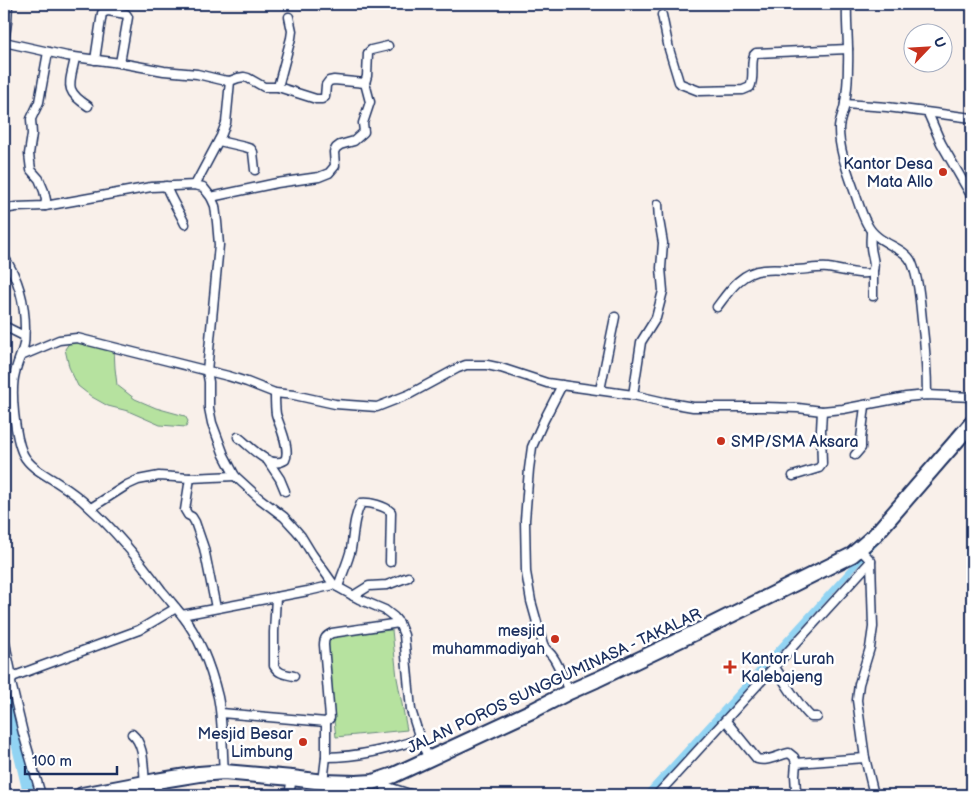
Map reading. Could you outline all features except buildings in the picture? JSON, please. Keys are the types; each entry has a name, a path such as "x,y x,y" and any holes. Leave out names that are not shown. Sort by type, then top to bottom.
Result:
{"highway":[{"name":"JALAN POROS SUNGGUMINASA - TAKALAR","path":"82,795 199,774 224,772 323,782 367,783 386,787 429,759 852,555 867,556 881,528 972,423"}],"street":[{"path":"8,4 4,42 75,58 197,74 230,81 244,77 264,86 278,87 320,99 325,96 326,85 329,81 365,83"},
{"path":"847,4 848,64 845,104 839,126 842,154 864,220 871,232 886,244 906,254 911,259 917,279 920,301 927,372 927,395"},
{"path":"95,60 102,13 108,11 126,14 128,17 120,63"},
{"path":"662,15 679,82 699,91 742,90 750,87 752,85 752,61 756,53 848,49"},
{"path":"278,87 292,38 289,17"},
{"path":"211,197 277,183 319,177 329,173 334,166 334,152 336,148 354,141 364,132 363,123 370,102 365,83 368,53 371,50 388,46"},
{"path":"45,206 44,191 31,170 29,154 32,134 31,119 39,102 48,52"},
{"path":"75,58 71,90 76,98 88,106"},
{"path":"195,185 219,141 226,123 230,81"},
{"path":"845,104 887,107 972,118"},
{"path":"928,113 941,143 972,197"},
{"path":"219,141 251,149 255,170"},
{"path":"4,209 16,206 45,206 166,186 195,185 203,188 211,197 215,206 219,245 207,370 209,408 212,423 224,455 235,476 284,517 301,536 336,586 353,596 385,610 399,623 404,635 411,710 420,739 429,759"},
{"path":"166,186 185,224"},
{"path":"633,395 641,342 656,318 663,291 661,268 663,243 658,220 658,204"},
{"path":"871,232 871,247 874,260 873,296"},
{"path":"4,258 9,265 22,296 25,318 24,343 15,372 13,388 19,443 25,458 33,466 91,508 136,556 182,615 198,641 214,683 221,713 224,772"},
{"path":"717,307 736,283 756,271 828,268 865,274 873,269"},
{"path":"600,390 615,317"},
{"path":"4,326 24,336"},
{"path":"20,356 59,340 77,338 207,370 275,393 335,404 377,407 410,394 458,368 475,364 500,368 538,380 562,385 633,395 693,407 798,408 822,411 843,410 906,397 927,395 972,396"},
{"path":"562,385 532,447 525,520 525,554 531,601 544,648 555,660 569,692"},
{"path":"238,437 268,461 284,462 287,457 282,429 276,411 275,393"},
{"path":"855,455 861,448 865,406"},
{"path":"793,476 819,468 822,464 822,411"},
{"path":"268,461 280,479 285,491"},
{"path":"91,508 138,480 159,476 190,478 235,476"},
{"path":"190,478 185,510 195,522 204,548 216,608"},
{"path":"336,586 348,562 353,526 361,503 370,503 388,509 391,512 390,562"},
{"path":"657,795 726,721 867,556"},
{"path":"867,556 873,627 870,648 859,684 857,700 865,758 874,795"},
{"path":"353,596 369,586 387,585 408,577"},
{"path":"182,615 336,586"},
{"path":"276,596 274,666 278,672 294,676"},
{"path":"12,678 139,630 176,608"},
{"path":"323,782 326,757 326,722 330,718 324,640 332,633 399,623"},
{"path":"4,638 12,678 11,683 41,795"},
{"path":"774,666 805,712 811,717 817,717"},
{"path":"221,713 326,722"},
{"path":"726,721 757,759 761,760 789,753 794,757 796,762 796,791 793,794 787,795"},
{"path":"132,734 141,747 150,782 158,795"},
{"path":"326,757 373,753 420,739"},
{"path":"796,762 865,758"},
{"path":"289,795 292,778"},
{"path":"386,787 413,795"}],"green space":[{"path":"70,342 98,344 114,348 117,385 135,399 156,408 185,416 188,421 186,427 160,425 128,411 108,406 92,397 78,386 69,367 65,349"},
{"path":"392,630 397,678 407,730 336,737 324,636"}],"waterway":[{"path":"646,795 878,540"},
{"path":"4,691 29,795"}],"place":[{"name":"Kantor Desa Mata Allo","path":"943,172"},
{"name":"SMP/SMA Aksara","path":"721,441"},
{"name":"mesjid muhammadiyah","path":"555,639"},
{"name":"Kantor Lurah Kalebajeng","path":"730,667"},
{"name":"Mesjid Besar Limbung","path":"303,742"}]}
